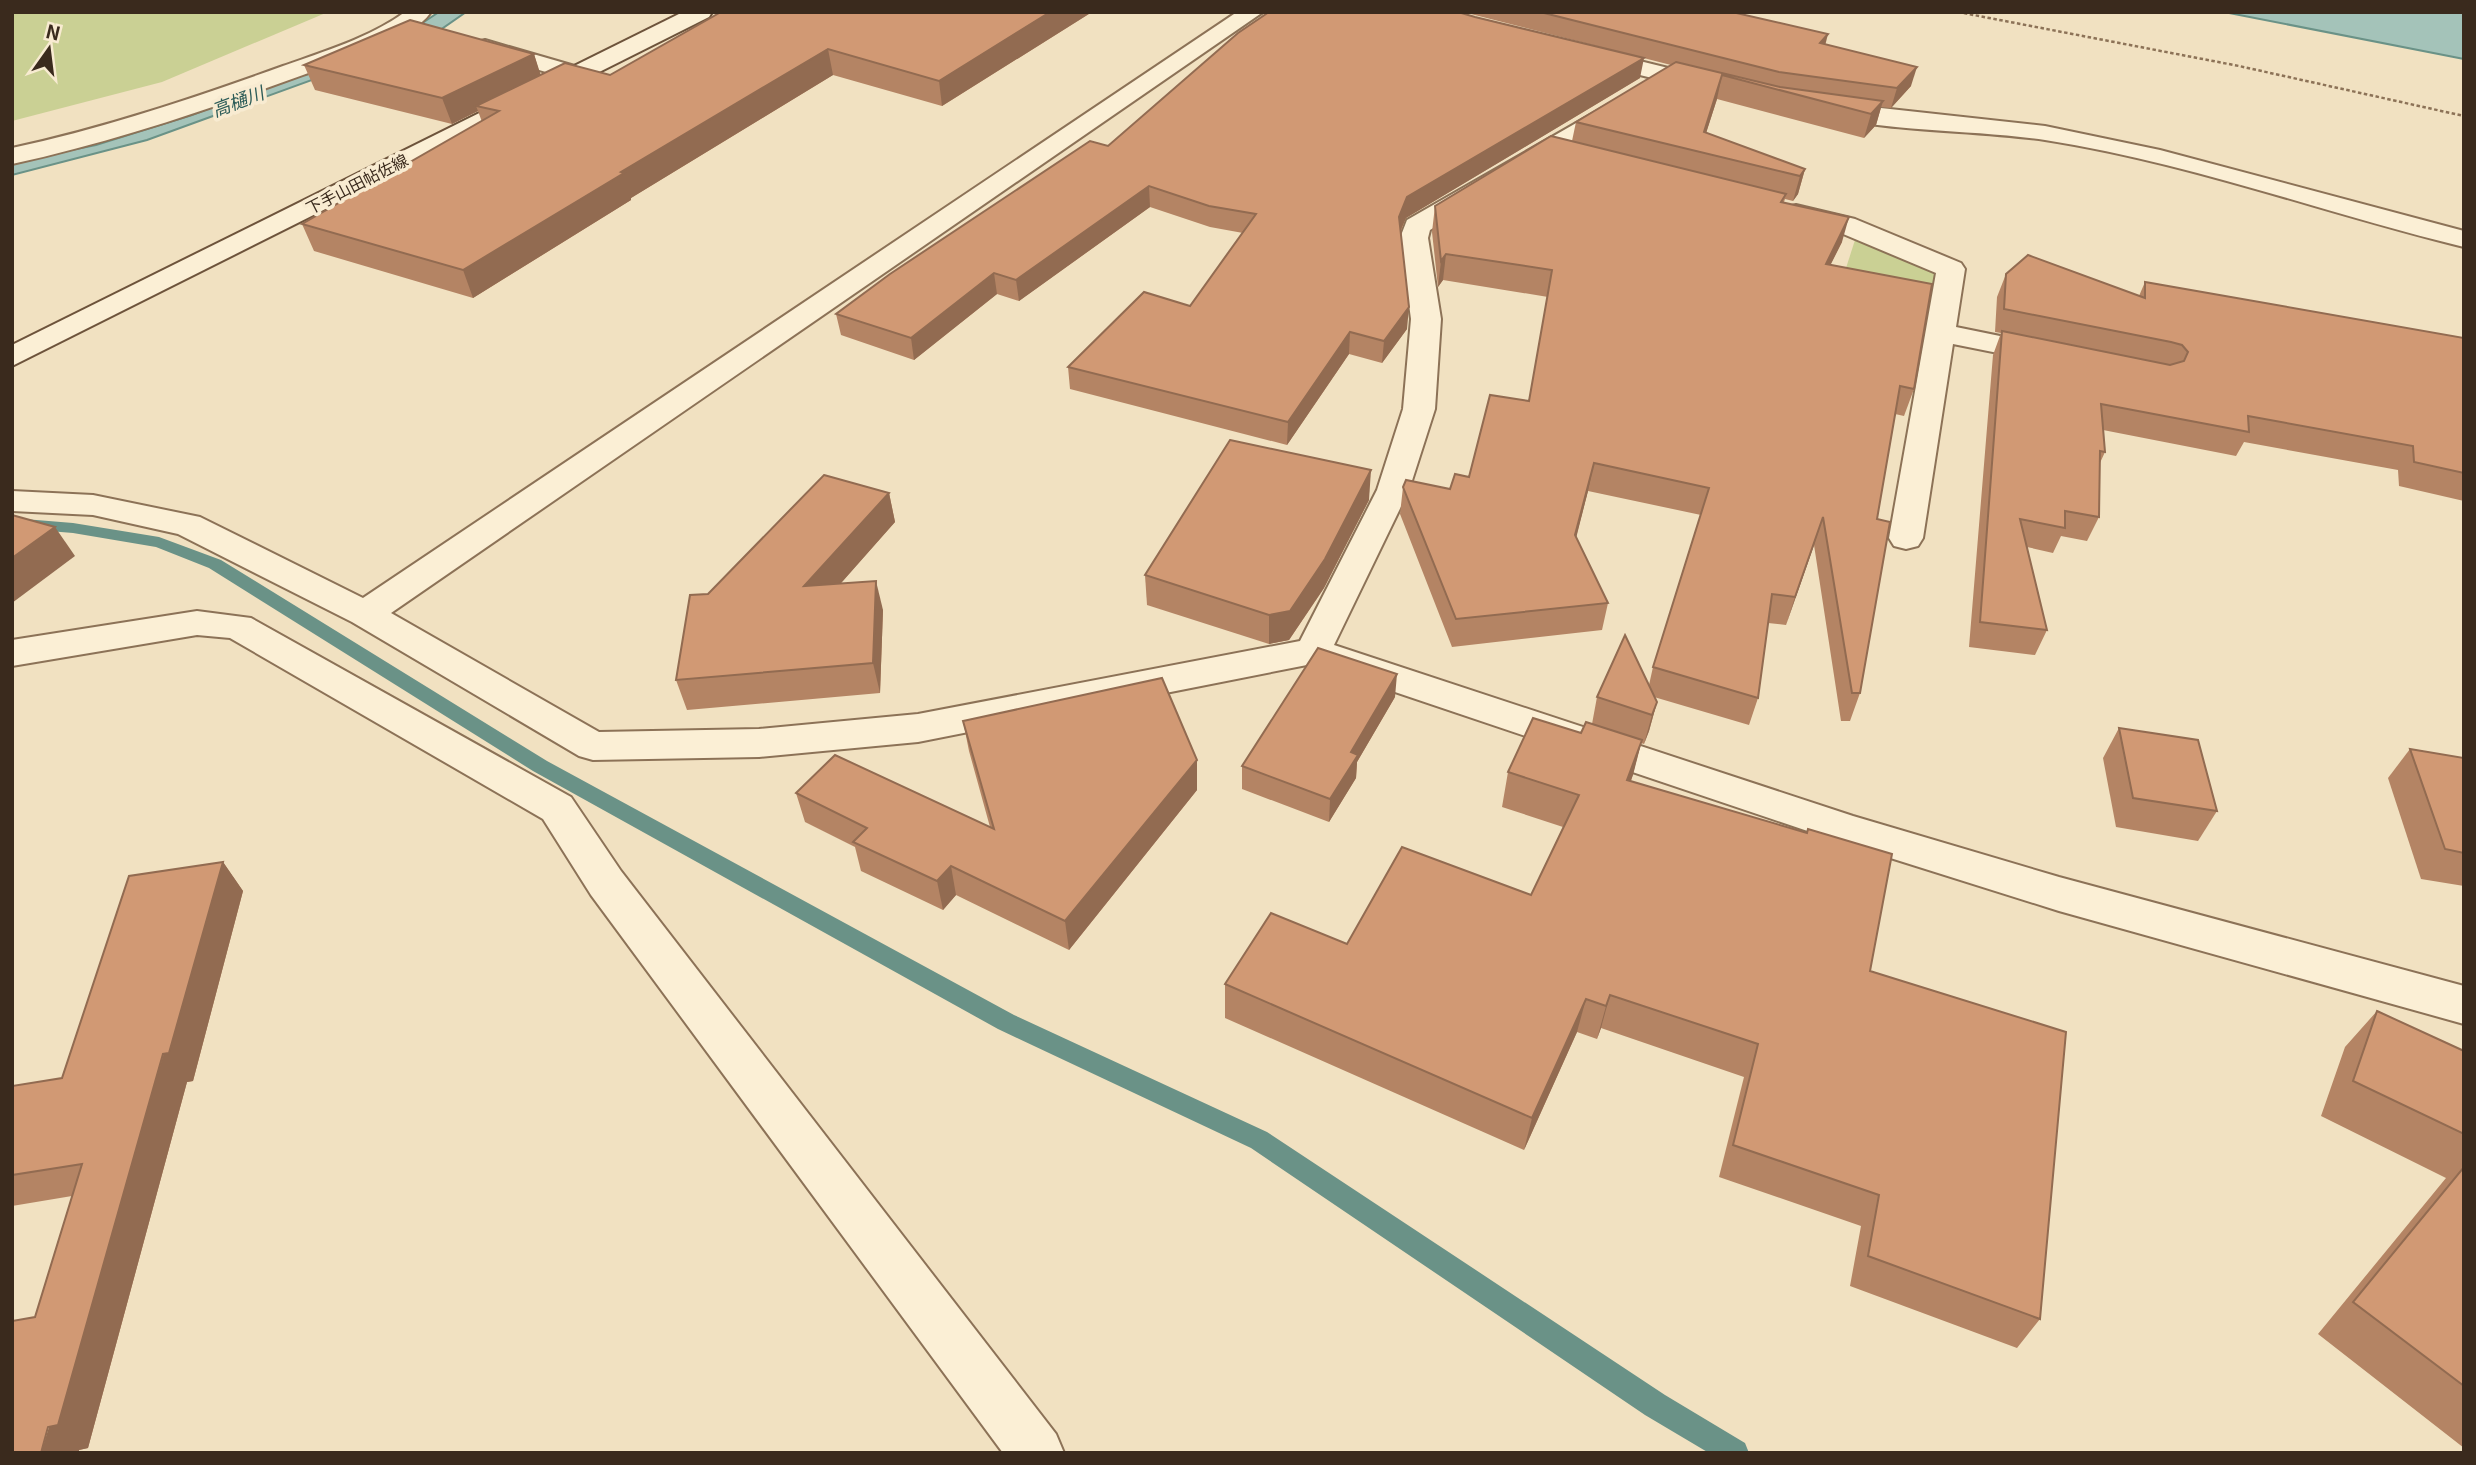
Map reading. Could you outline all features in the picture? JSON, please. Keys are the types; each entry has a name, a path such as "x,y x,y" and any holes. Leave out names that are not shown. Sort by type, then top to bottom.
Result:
{"street":[{"name":"下手山田帖佐線","path":"12,356 701,12"},
{"path":"365,614 1252,12"},
{"path":"12,156 89,140 181,113 418,23"},
{"path":"464,40 577,74"},
{"path":"1575,52 1734,91"},
{"path":"1313,652 1393,490 1419,409 1426,319 1414,238 1417,226 1667,75"},
{"path":"1801,105 1907,120 2045,133 2151,155 2464,239"},
{"path":"1546,150 1587,161"},
{"path":"1764,205 1845,225 1951,269 1906,538"},
{"path":"1940,333 2077,360"},
{"path":"12,501 93,505 188,525 365,614 593,746 759,743 918,728 1313,652 1873,837 2098,905 2464,1005"},
{"path":"12,653 197,623 238,627 557,808 606,883 1037,1453"}],"path":[{"path":"1958,12 2239,66 2464,116"}],"green space":[{"path":"12,12 328,12 162,82 12,121"},
{"path":"1855,240 1865,241 1938,270 1935,310 1838,293"}],"water":[{"name":"高樋川","path":"439,12 466,12 430,37 147,140 12,175 12,162 96,145 192,115 410,31"},
{"path":"2224,12 2464,12 2464,59"}],"building":[{"path":"721,12 1050,12 939,81 828,49 463,270 302,224 499,111 476,106 565,63 610,75"},
{"path":"1269,12 1458,12 1644,58 1407,197 1399,217 1409,307 1384,341 1350,332 1288,422 1068,367 1144,292 1190,306 1256,214 1209,206 1149,186 1016,280 994,273 911,338 836,314 890,274 1090,141 1108,146 1238,33"},
{"path":"1540,12 1732,12 1828,34 1820,43 1917,67 1897,88 1779,72"},
{"path":"410,20 534,54 442,98 304,65"},
{"path":"1676,62 1780,87 1883,101 1871,114 1722,75 1704,132 1805,169 1800,176 1576,122"},
{"path":"1551,136 1786,194 1781,202 1849,217 1826,264 1932,284 1914,389 1900,386 1877,519 1890,522 1860,693 1852,693 1823,517 1795,597 1772,594 1758,698 1653,667 1709,488 1594,463 1575,535 1608,603 1456,619 1403,487 1406,480 1450,489 1455,474 1469,477 1490,395 1529,401 1552,270 1446,254 1441,261 1435,206"},
{"path":"2028,255 2145,298 2145,282 2464,338 2464,473 2414,462 2413,446 2248,416 2249,432 2101,404 2105,452 2100,451 2099,517 2065,511 2065,528 2020,519 2047,630 1980,622 2002,331 2170,365 2184,361 2188,352 2182,345 2171,342 2004,309 2006,274"},
{"path":"1230,440 1371,470 1325,559 1290,611 1269,615 1145,575"},
{"path":"824,475 889,493 804,586 876,581 873,663 676,680 690,595 708,594"},
{"path":"12,515 55,527 12,558"},
{"path":"1625,635 1657,702 1652,715 1597,697"},
{"path":"1318,648 1397,674 1351,752 1358,755 1330,799 1242,766"},
{"path":"1162,678 1197,760 1065,921 951,866 937,881 853,842 867,828 796,793 835,755 994,829 963,721"},
{"path":"1533,718 1581,733 1586,722 1642,740 1627,780 1807,833 1808,829 1892,854 1870,971 2066,1032 2040,1319 1868,1256 1879,1195 1733,1145 1758,1044 1610,995 1606,1006 1586,999 1532,1118 1225,984 1271,913 1347,944 1402,847 1531,895 1579,795 1508,772"},
{"path":"2119,728 2198,740 2217,811 2133,798"},
{"path":"2410,749 2464,758 2464,853 2445,849"},
{"path":"223,862 169,1053 163,1054 58,1425 48,1427 41,1453 12,1453 12,1321 35,1317 82,1164 12,1175 12,1086 62,1078 129,876"},
{"path":"2377,1011 2464,1051 2464,1134 2353,1081"},
{"path":"2464,1167 2464,1386 2353,1302"}],"waterway":[{"path":"12,523 73,528 159,542 215,564 540,766 1006,1022 1259,1140 1655,1405 1735,1453"}]}
